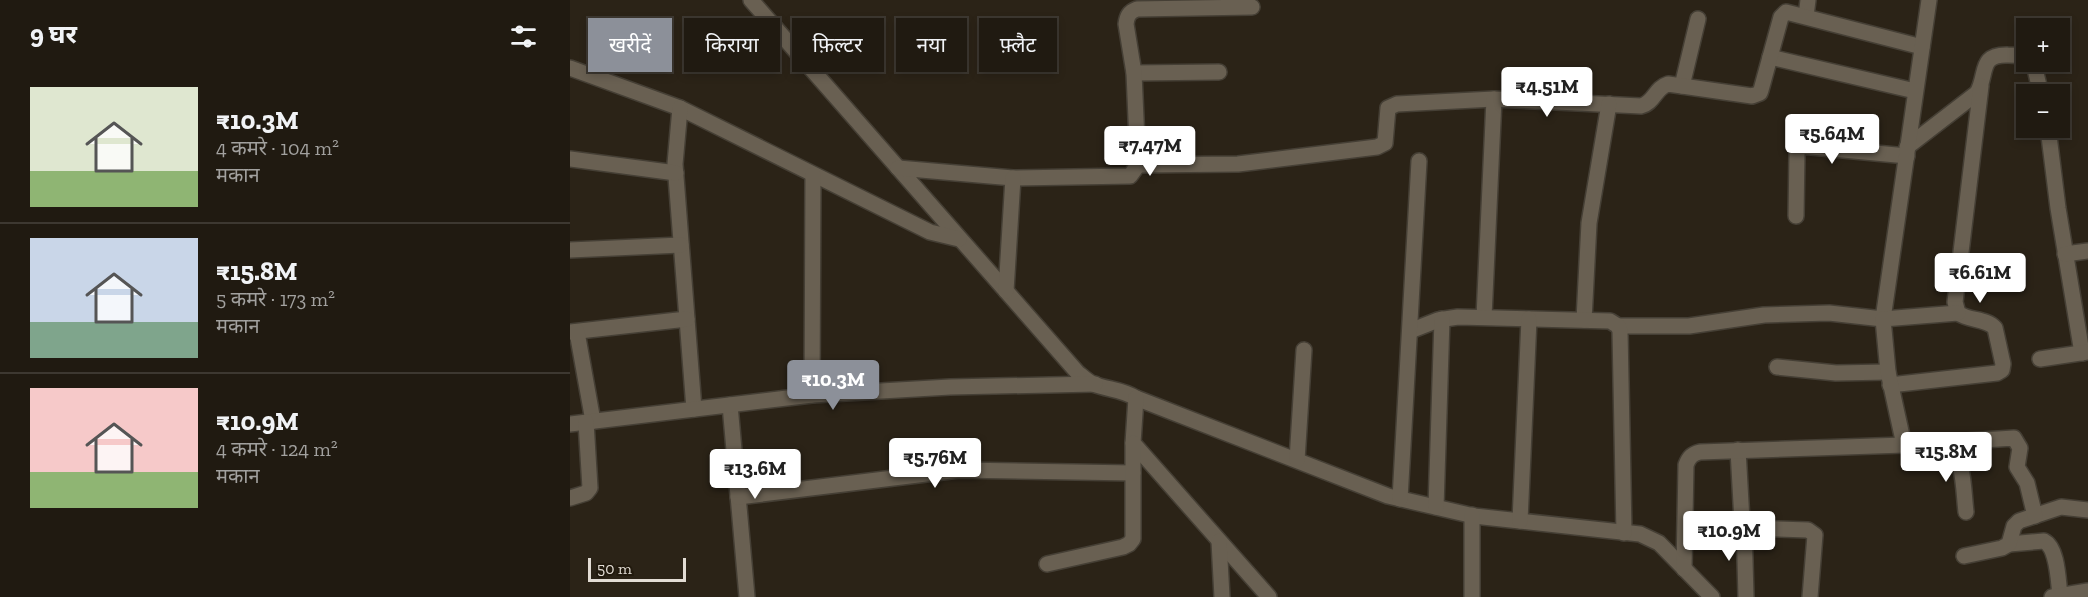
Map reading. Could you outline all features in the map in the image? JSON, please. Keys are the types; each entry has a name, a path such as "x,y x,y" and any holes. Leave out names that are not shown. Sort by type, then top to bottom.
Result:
{"street":[{"path":"751,0 1077,372 1095,384"},
{"path":"1806,16 1808,0"},
{"path":"1904,445 1889,379 1883,320 1929,0"},
{"path":"898,168 1012,178 1130,176 1138,165 1134,73 1126,24 1131,11 1216,4 1252,7"},
{"path":"1138,165 1238,164 1377,147 1385,143 1388,108 1392,105 1494,99 1646,105 1664,85 1752,96 1761,90 1781,16 1790,12 1922,47"},
{"path":"1682,86 1698,19"},
{"path":"1777,367 1889,379 1997,373 2002,370 2003,364 1995,328 1987,322 1963,317 1958,313 1954,302 1981,86 1986,64 1990,58 1998,55 2016,56"},
{"path":"1770,57 1916,91"},
{"path":"570,68 680,108 930,232 959,239"},
{"path":"1134,73 1219,72"},
{"path":"1796,216 1797,152 1801,146 1907,151 1977,93 1981,86"},
{"path":"1484,317 1494,99"},
{"path":"1584,320 1589,223 1609,104"},
{"path":"680,108 676,173 694,410"},
{"path":"2040,359 2085,353 2065,254 2049,138"},
{"path":"570,159 676,173"},
{"path":"1400,498 1419,161"},
{"path":"812,395 813,175"},
{"path":"1006,291 1012,178"},
{"path":"570,250 681,245"},
{"path":"2065,254 2088,251"},
{"path":"1410,331 1442,319 1458,317 1610,321 1618,326 1689,326 1764,315 1829,313 1883,320 1958,313"},
{"path":"570,498 586,493 590,488 589,422 573,332 687,319"},
{"path":"1436,507 1442,319"},
{"path":"1520,521 1529,319"},
{"path":"1618,326 1620,331 1624,532"},
{"path":"1296,460 1304,350"},
{"path":"570,424 812,395 950,387 1095,384 1125,391 1136,398 1376,491 1400,498 1472,515 1624,532 1650,538 1659,543 1712,597"},
{"path":"1047,564 1123,547 1132,539 1132,473 1136,398"},
{"path":"730,405 747,597"},
{"path":"1684,569 1686,465 1694,453 1700,452 1904,445 2014,438 2020,448 2017,467 2026,483 2035,516"},
{"path":"1946,442 1955,450 1962,470 1966,512"},
{"path":"1133,443 1269,597"},
{"path":"1738,450 1744,525 1746,597"},
{"path":"738,497 959,470 1132,473"},
{"path":"2009,544 2014,526 2019,521 2061,507 2088,510"},
{"path":"1472,515 1472,597"},
{"path":"1744,525 1748,528 1812,531 1816,540 1810,597"},
{"path":"1219,541 1222,597"},
{"path":"1964,556 2002,548 2009,544 2044,541 2048,543 2054,556 2055,596 2088,591"}]}
